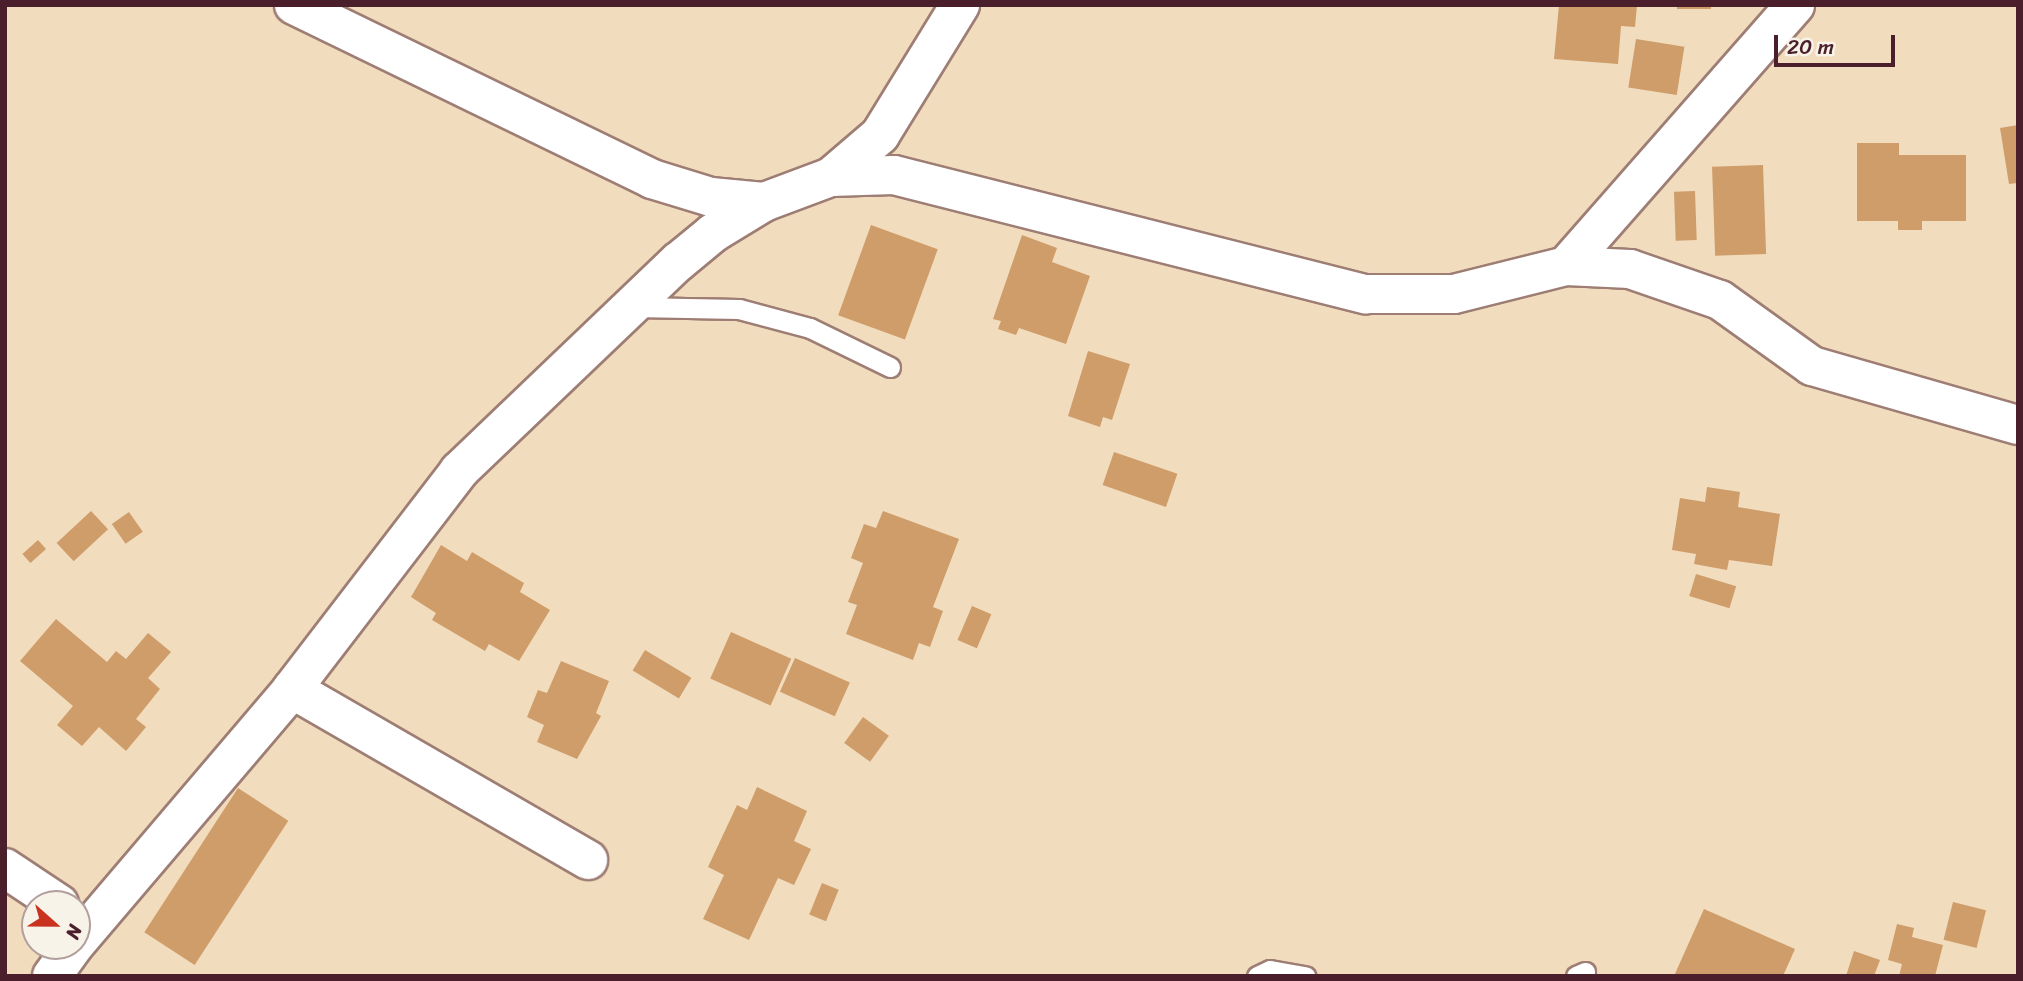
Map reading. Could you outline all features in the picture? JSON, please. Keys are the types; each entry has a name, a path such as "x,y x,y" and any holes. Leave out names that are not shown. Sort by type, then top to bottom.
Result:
{"street":[{"path":"294,5 343,16 652,179 710,197 764,202"},
{"path":"831,177 880,135 960,5"},
{"path":"1566,266 1795,5"},
{"path":"91,909 292,689 459,471 713,233 764,202 831,177 894,175 1366,294 1454,294 1566,266 1630,269 1720,300 1812,366 2018,425"},
{"path":"292,689 588,860"},
{"path":"5,867 32,890"},
{"path":"52,976 60,960"}],"lane":[{"path":"635,307 739,309 810,328 890,367"},
{"path":"1257,976 1270,970 1305,976"}],"building":[{"path":"1559,5 1637,5 1635,27 1621,26 1618,64 1554,59"},
{"path":"1677,5 1711,5 1711,9 1677,9"},
{"path":"1636,39 1684,47 1677,95 1628,87"},
{"path":"2018,125 2018,183 2009,184 2000,128"},
{"path":"1857,143 1899,143 1899,155 1966,155 1966,221 1922,221 1922,230 1898,230 1898,221 1857,221"},
{"path":"1763,165 1766,254 1715,256 1712,167"},
{"path":"1695,191 1697,240 1676,241 1674,192"},
{"path":"871,225 938,249 905,339 838,315"},
{"path":"1022,235 1057,248 1052,262 1090,276 1066,344 1019,328 1016,335 998,329 1001,321 993,319"},
{"path":"1088,351 1130,364 1112,420 1103,417 1100,427 1068,416"},
{"path":"1114,452 1177,474 1166,507 1103,485"},
{"path":"1707,487 1740,492 1738,507 1780,514 1772,566 1729,560 1727,570 1694,564 1696,554 1672,550 1680,498 1705,502"},
{"path":"91,511 108,529 74,561 57,543"},
{"path":"883,511 959,539 933,607 943,611 930,647 919,643 913,660 846,634 857,605 848,602 863,563 851,558 864,524 876,528"},
{"path":"129,512 143,532 126,544 112,524"},
{"path":"38,540 46,549 30,563 22,554"},
{"path":"441,545 467,561 472,552 524,583 520,592 550,610 519,661 489,644 485,651 432,620 436,613 411,597"},
{"path":"1696,574 1736,586 1729,608 1689,596"},
{"path":"972,606 991,614 977,648 958,640"},
{"path":"56,619 107,662 116,651 126,659 148,633 171,652 148,678 160,689 136,719 146,727 126,751 99,727 82,746 57,725 73,706 20,661"},
{"path":"731,632 791,659 771,705 710,679"},
{"path":"645,650 691,678 679,698 633,671"},
{"path":"795,658 850,682 835,716 780,692"},
{"path":"561,661 609,681 596,713 601,716 577,759 537,742 544,725 527,717 538,690 547,693"},
{"path":"863,717 889,736 870,762 844,743"},
{"path":"757,787 807,811 794,841 811,849 794,885 778,878 749,940 703,919 724,875 708,867 737,805 747,810"},
{"path":"238,788 288,821 195,965 144,932"},
{"path":"822,883 839,890 826,921 809,915"},
{"path":"1953,902 1986,910 1977,948 1944,940"},
{"path":"1704,909 1795,949 1783,976 1674,976"},
{"path":"1897,924 1914,928 1912,937 1943,945 1935,976 1899,976 1902,964 1888,960"},
{"path":"1854,951 1880,960 1874,976 1846,976"}]}
